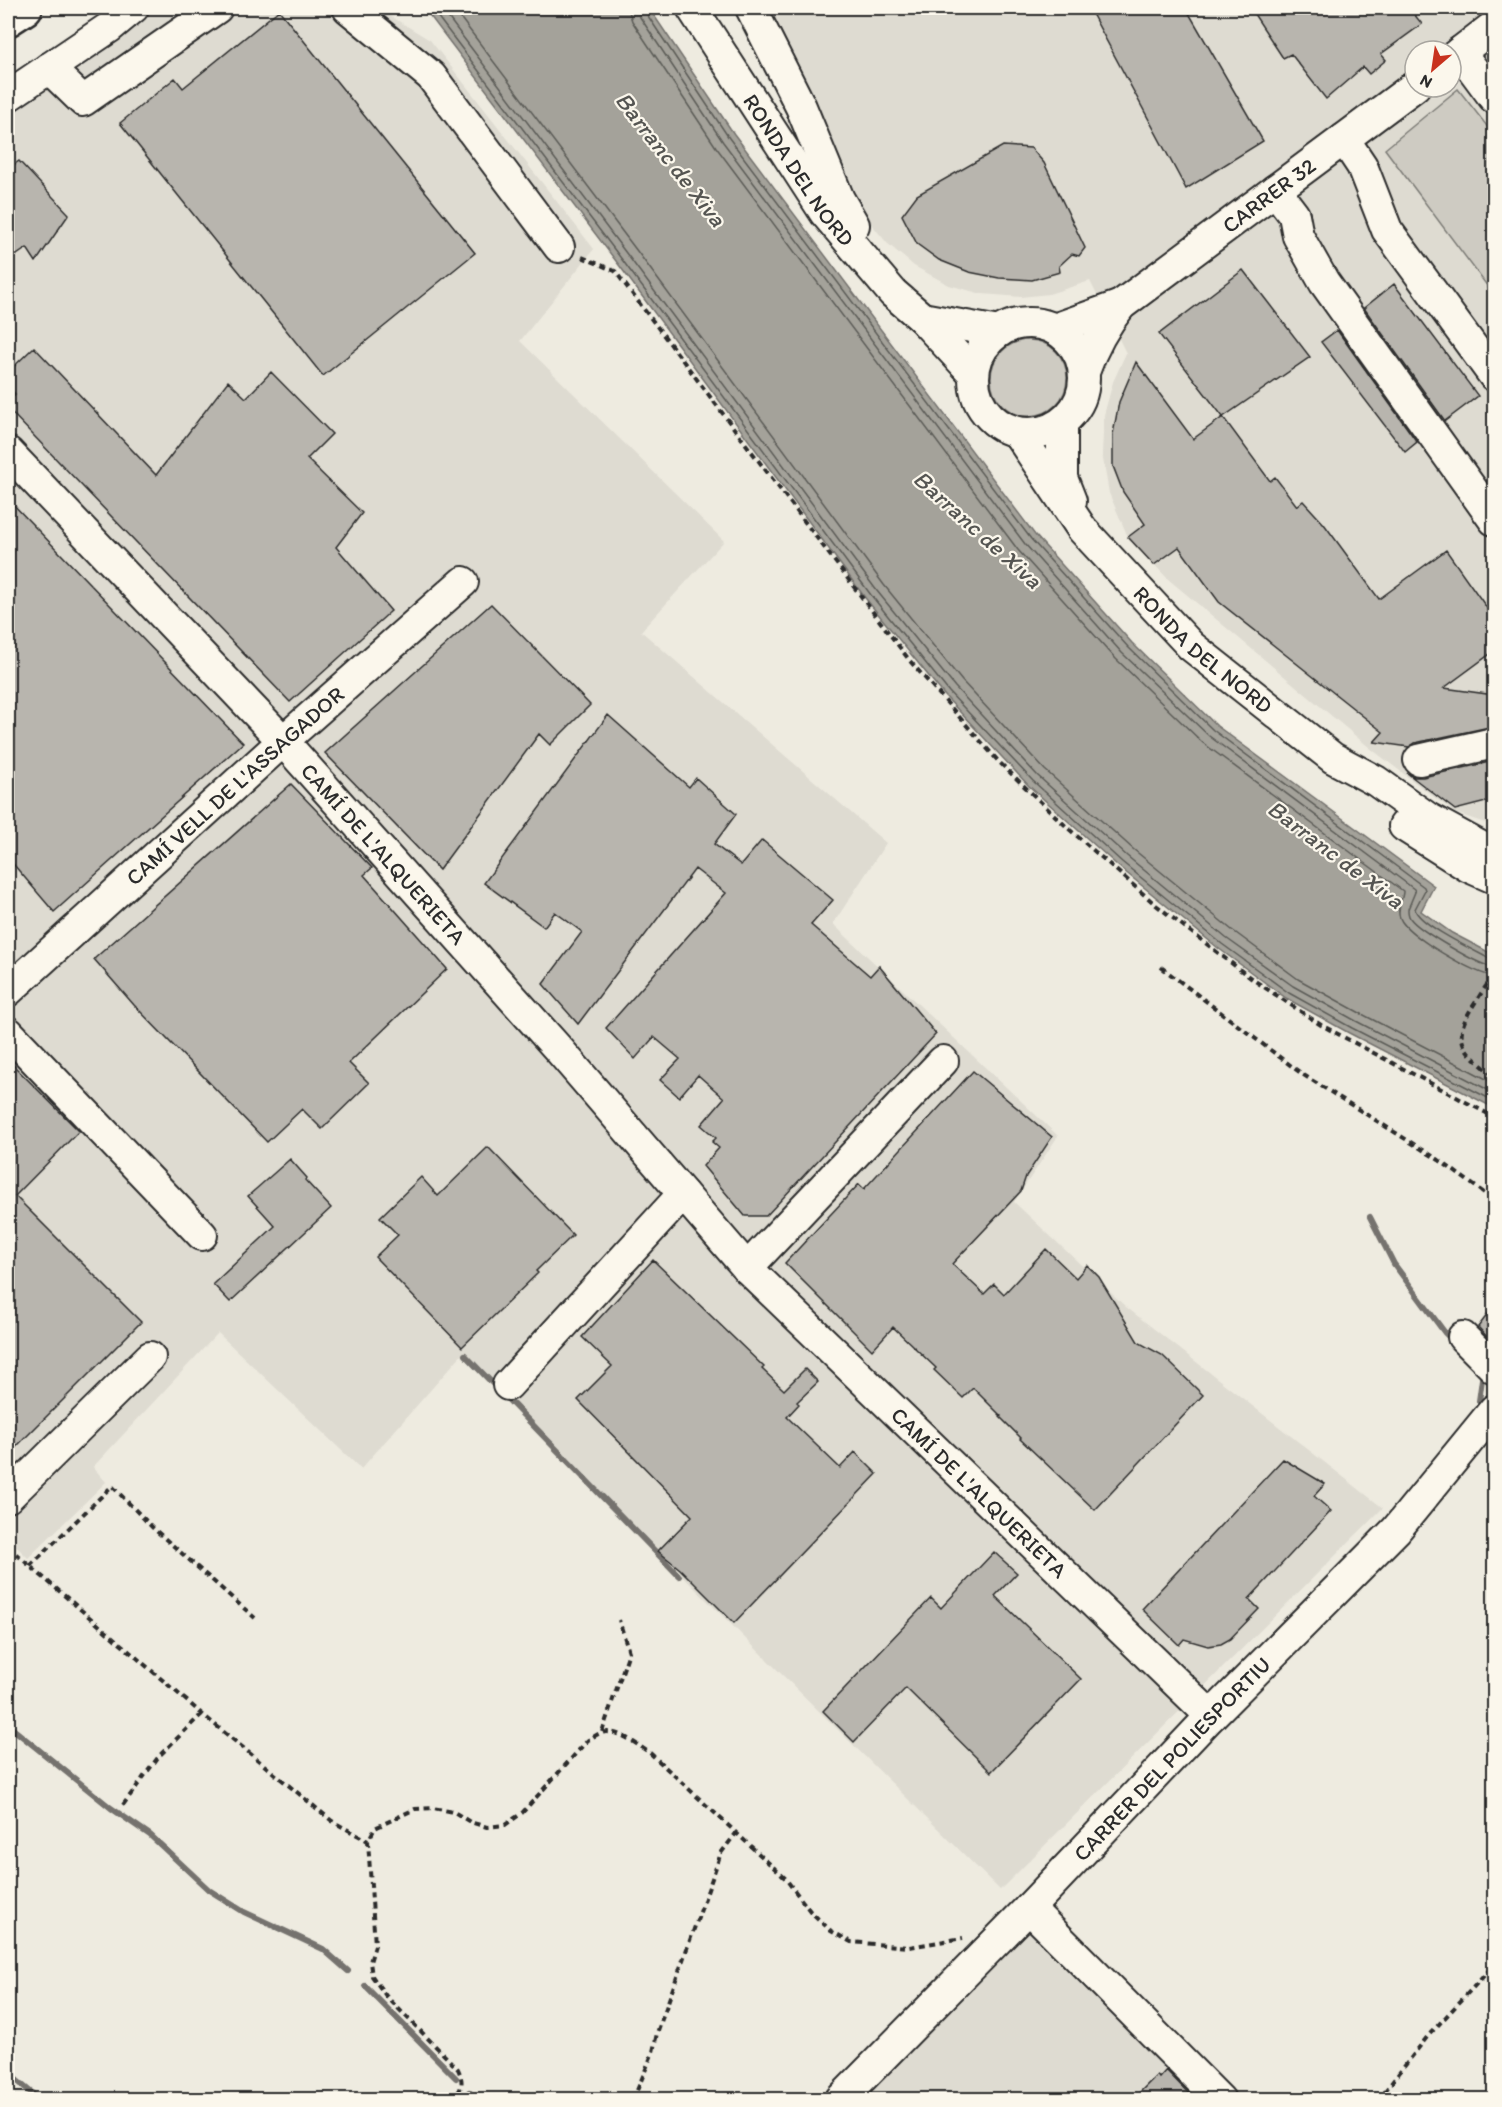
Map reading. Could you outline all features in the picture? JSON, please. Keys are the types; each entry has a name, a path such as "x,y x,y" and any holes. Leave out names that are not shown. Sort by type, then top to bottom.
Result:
{"highway":[{"path":"8,19 25,8"}],"street":[{"path":"8,96 110,27 133,8"},
{"path":"49,68 83,101 217,8"},
{"path":"348,8 430,76 559,247"},
{"name":"RONDA DEL NORD","path":"692,8 825,213 893,293 922,318 973,373"},
{"path":"751,8 801,107 839,198 893,293"},
{"path":"1463,49 1494,26"},
{"path":"1463,64 1494,98"},
{"name":"CARRER 32","path":"1084,372 1094,345 1107,321 1121,305 1403,95"},
{"path":"1344,139 1362,166 1387,230 1494,376"},
{"path":"1275,190 1294,214 1298,236 1324,282 1494,520"},
{"name":"CARRER 32","path":"1054,329 1121,305"},
{"path":"922,318 999,332"},
{"path":"1036,323 1054,329 1069,340 1079,354 1084,372 1084,386 1080,400 1062,423 1040,432 1033,434 1017,432 1002,427 989,417 974,389 973,373 977,357 986,342 999,332 1017,324 1036,323"},
{"name":"RONDA DEL NORD","path":"1062,423 1062,478 1082,529"},
{"name":"RONDA DEL NORD","path":"1017,432 1082,529 1191,645 1333,758 1376,781 1428,818 1492,858"},
{"name":"CAMÍ DE L'ALQUERIETA","path":"8,452 283,741 561,1052 747,1268 1211,1716"},
{"name":"CAMÍ VELL DE L'ASSAGADOR","path":"8,991 283,741 464,582"},
{"path":"1419,760 1494,743"},
{"path":"8,1032 202,1235"},
{"path":"747,1268 943,1061"},
{"path":"508,1385 683,1194"},
{"path":"1463,1337 1494,1368"},
{"path":"8,1497 150,1357"},
{"name":"CARRER DEL POLIESPORTIU","path":"840,2100 1029,1908 1211,1716 1396,1530 1494,1410"},
{"path":"1029,1908 1220,2100"}],"path":[{"path":"559,247 615,270 910,661 999,762 1069,829 1156,905 1252,979 1321,1025 1494,1117"},
{"path":"1161,967 1302,1074 1439,1160 1494,1200"},
{"path":"1494,976 1461,1027 1462,1041 1468,1053 1494,1076"},
{"path":"30,1566 112,1485 153,1528 255,1618"},
{"path":"8,1547 202,1714 332,1821 368,1841"},
{"path":"602,1732 629,1652 619,1620"},
{"path":"123,1805 159,1756 202,1714"},
{"path":"450,2100 462,2088 463,2079 459,2068 386,1996 372,1976 370,1962 375,1945 368,1841 375,1828 415,1809 433,1808 454,1812 470,1822 487,1827 505,1825 522,1813 588,1740 602,1732 612,1732 625,1737 650,1753 785,1878 810,1911 831,1931 851,1942 909,1947 977,1938 993,1943"},
{"path":"633,2100 653,2052 657,2033 721,1852 737,1832"},
{"path":"1378,2100 1428,2036 1494,1965"}],"shaded area":[{"path":"147,8 377,8 430,40 594,249 520,341 724,541 641,631 886,843 833,924 1058,1136 1014,1202 1126,1307 1383,1508 1000,1890 658,1552 463,1353 361,1469 218,1333 93,1467 106,1482 28,1558 8,1538 8,104"},
{"path":"764,8 1494,8 1494,826 1455,813 1370,748 1168,579 1128,537 1109,493 1102,453 1104,415 1113,382 1126,353 1090,281 1049,294 1021,297 982,294 949,285 914,266 887,243 850,198"},
{"path":"1463,95 1494,135 1494,295 1385,149 1446,99 1463,99"},
{"path":"1029,340 1044,343 1056,351 1064,363 1067,378 1064,393 1056,405 1044,413 1029,416 1014,413 1002,405 994,393 991,378 994,363 1002,351 1014,343"},
{"path":"1037,1900 1238,2099 827,2100"}],"water":[{"name":"Barranc de Xiva","path":"424,8 649,8 734,134 1035,535 1132,643 1217,726 1434,886 1421,911 1452,933 1494,955 1494,1108 1286,998 1218,948 1118,866 1029,786 945,696 866,599 619,265"}],"building":[{"path":"1089,8 1186,8 1263,141 1186,189"},
{"path":"1250,8 1409,8 1422,24 1381,54 1386,60 1369,74 1363,67 1326,99 1291,54 1283,58"},
{"path":"279,10 475,253 323,376 120,123 175,78 183,88"},
{"path":"1003,146 1031,148 1044,163 1085,248 1079,256 1072,254 1059,266 1060,272 1032,280 999,278 969,272 939,260 917,244 902,215 917,195"},
{"path":"19,161 69,214 36,262 27,248 8,261 8,169"},
{"path":"1243,270 1310,357 1223,417 1159,334"},
{"path":"1394,284 1478,396 1445,421 1364,308"},
{"path":"1337,330 1417,442 1405,452 1321,342"},
{"path":"34,347 156,475 228,381 246,398 271,372 332,434 307,459 362,513 336,547 391,611 290,702 8,409 8,402 15,394 8,386 8,372"},
{"path":"1136,362 1193,439 1223,417 1270,481 1275,477 1297,506 1303,501 1324,524 1379,599 1446,550 1494,618 1494,651 1444,688 1494,695 1494,726 1415,743 1409,747 1374,742 1383,732 1219,602 1179,547 1154,565 1128,537 1145,524 1123,492 1113,466 1113,434 1119,402"},
{"path":"8,499 243,743 54,912 8,858"},
{"path":"491,604 590,705 550,745 539,734 439,870 325,753"},
{"path":"608,715 689,787 696,778 736,814 714,844 741,865 762,840 833,900 811,925 870,976 879,966 936,1034 766,1216 745,1216 703,1166 719,1148 712,1142 716,1138 701,1125 724,1098 698,1075 679,1097 660,1080 680,1059 654,1037 635,1059 606,1028 726,893 695,869 578,1024 543,984 582,932 555,912 544,927 484,883"},
{"path":"1494,761 1494,800 1455,810 1407,773 1414,777 1423,777"},
{"path":"291,784 372,868 364,875 447,969 349,1063 369,1083 322,1129 302,1109 267,1142 134,1005 94,959"},
{"path":"8,1060 79,1131 15,1196 141,1322 8,1455"},
{"path":"973,1071 1052,1137 1026,1176 1021,1191 952,1264 984,1294 994,1284 1004,1294 1046,1249 1076,1278 1087,1265 1099,1277 1138,1342 1162,1355 1203,1395 1095,1510 1020,1439 973,1388 963,1398 934,1370 936,1368 893,1327 872,1350 785,1263 859,1184 864,1189"},
{"path":"488,1147 573,1235 536,1271 538,1273 462,1347 375,1257 398,1235 380,1217 421,1177 438,1196"},
{"path":"290,1159 307,1178 305,1180 331,1208 230,1302 213,1284 275,1226 248,1196"},
{"path":"653,1260 764,1367 762,1369 784,1390 805,1369 818,1382 797,1402 799,1404 787,1417 840,1468 855,1452 877,1474 734,1623 680,1569 658,1551 692,1516 578,1400 612,1366 582,1337"},
{"path":"1494,1306 1494,1344 1478,1327"},
{"path":"1283,1459 1325,1484 1314,1496 1331,1511 1249,1599 1259,1609 1230,1639 1221,1644 1208,1646 1184,1639 1179,1645 1142,1609"},
{"path":"994,1552 1017,1573 995,1596 1081,1679 991,1772 906,1688 854,1742 823,1711 931,1598 941,1608"},
{"path":"1166,2070 1195,2100 1132,2100 1157,2075 1159,2078"}],"waterway":[{"path":"1370,1217 1394,1264 1454,1342"},
{"path":"465,1355 679,1576"},
{"path":"1479,1401 1483,1372"},
{"path":"8,1725 111,1808 150,1835 209,1890 244,1912 323,1949 348,1971"},
{"path":"365,1986 456,2078"},
{"path":"8,2073 40,2100"},
{"path":"469,2092 476,2100"}]}
